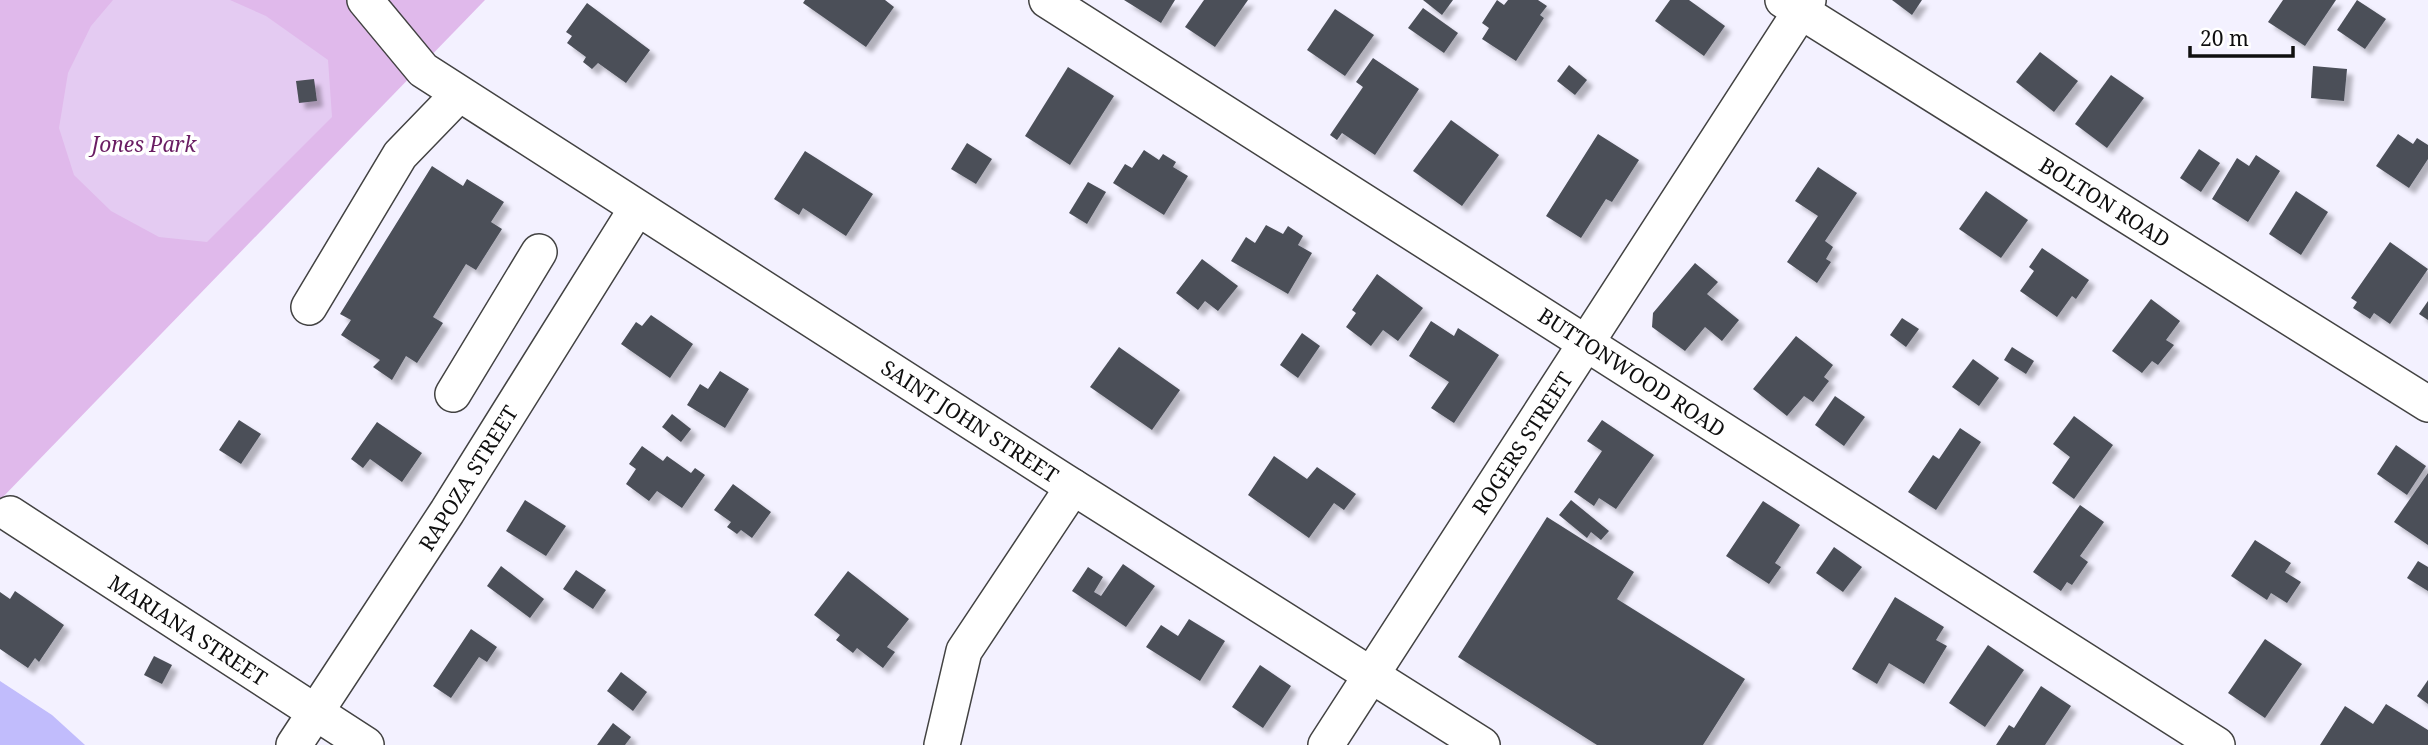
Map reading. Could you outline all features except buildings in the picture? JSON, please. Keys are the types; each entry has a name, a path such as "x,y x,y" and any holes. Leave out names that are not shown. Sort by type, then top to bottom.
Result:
{"street":[{"name":"SAINT JOHN STREET","path":"366,0 423,71 1482,745"},
{"name":"BUTTONWOOD ROAD","path":"1047,0 2217,745"},
{"name":"ROGERS STREET","path":"1326,745 1587,343 1797,4"},
{"name":"BOLTON ROAD","path":"1797,4 2428,404"},
{"path":"309,307 400,155 458,94"},
{"name":"RAPOZA STREET","path":"293,745 447,512 637,208"},
{"path":"453,394 539,253"},
{"path":"498,320 548,351"},
{"path":"942,745 964,651 1073,487"},
{"name":"MARIANA STREET","path":"10,514 366,745"}],"green space":[{"name":"Jones Park","path":"0,0 485,0 0,500"},
{"path":"113,0 230,0 266,16 328,60 332,117 207,242 159,237 111,211 74,175 59,128 68,73 91,26"}],"sand":[{"path":"0,681 52,715 85,745 0,745"}]}
